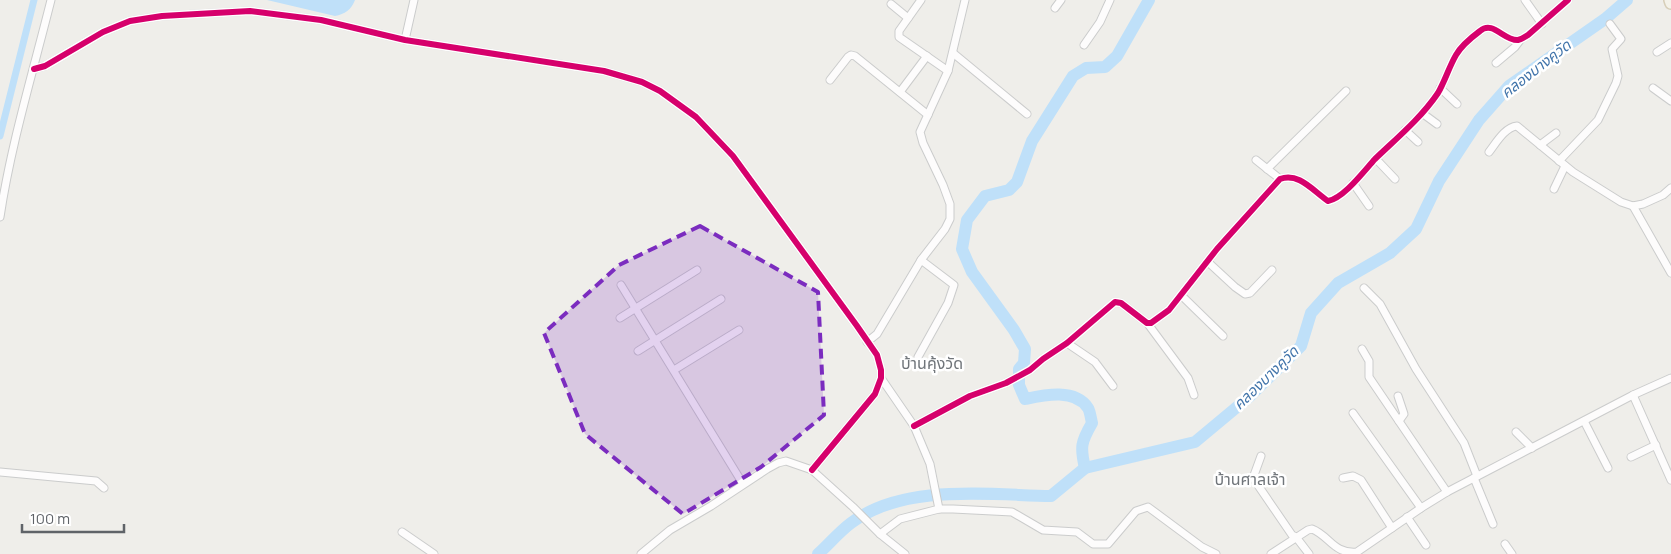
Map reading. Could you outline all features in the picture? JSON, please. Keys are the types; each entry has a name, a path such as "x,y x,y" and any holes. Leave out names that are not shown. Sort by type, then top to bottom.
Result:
{"street":[{"path":"0,217 8,170 51,0"},
{"path":"405,40 414,0"},
{"path":"920,0 899,31 899,37 948,71"},
{"path":"867,342 877,334 921,260 950,219 950,204 920,132 948,71 965,0"},
{"path":"1055,8 1061,0"},
{"path":"1525,0 1542,24"},
{"path":"1496,62 1568,0"},
{"path":"1084,45 1100,22 1108,1"},
{"path":"892,4 908,18"},
{"path":"34,69 45,66 117,25 130,21 162,16 226,12 270,13 321,20 405,40 604,72 642,82 660,91 696,117 733,156 876,355 881,370 880,386 869,403 812,470"},
{"path":"1554,189 1562,164 1598,120 1616,83 1617,71 1612,49 1621,39 1610,24"},
{"path":"1148,324 1169,310 1182,296 1208,262 1280,179 1296,178 1328,201 1333,200 1353,183 1422,113 1440,88 1460,50 1483,28 1491,28 1512,39 1522,39"},
{"path":"1657,52 1671,43"},
{"path":"953,53 1028,114"},
{"path":"830,80 851,55 855,56 928,115"},
{"path":"900,92 927,56"},
{"path":"1440,88 1457,104"},
{"path":"1653,88 1671,101"},
{"path":"1267,169 1346,91"},
{"path":"1422,113 1437,124"},
{"path":"1489,152 1507,130 1515,126 1562,164 1621,202 1633,206 1654,201 1671,188"},
{"path":"1405,130 1418,142"},
{"path":"1540,145 1556,133"},
{"path":"1376,159 1395,179"},
{"path":"1256,160 1280,179"},
{"path":"1353,183 1369,206"},
{"path":"1633,206 1671,273"},
{"path":"918,357 931,337 948,303 954,285 921,260"},
{"path":"1208,262 1234,287 1245,294 1250,293 1272,270"},
{"path":"620,318 697,270"},
{"path":"621,285 743,484"},
{"path":"1364,288 1380,304 1416,370 1464,443 1493,524"},
{"path":"1182,296 1223,336"},
{"path":"638,351 721,299"},
{"path":"914,426 970,396 1006,383 1026,372 1067,343 1115,302 1121,303 1148,324 1188,378 1194,396"},
{"path":"674,370 739,330"},
{"path":"1067,343 1096,362 1113,386"},
{"path":"1362,348 1369,361 1369,377 1447,492"},
{"path":"882,378 914,426 930,464 938,507"},
{"path":"1271,554 1312,529 1323,536 1335,548 1348,553 1362,549 1407,517 1447,492 1633,395 1671,378"},
{"path":"1633,395 1671,480"},
{"path":"1398,396 1404,414 1399,421"},
{"path":"1353,413 1421,508"},
{"path":"1584,421 1608,468"},
{"path":"1516,432 1532,448"},
{"path":"1631,457 1656,445"},
{"path":"1261,456 1253,478 1292,535 1296,537 1309,554"},
{"path":"641,554 670,530 711,506 778,462 786,461 812,470 853,506 880,534 905,554"},
{"path":"0,472 96,481 104,488"},
{"path":"1343,478 1354,476 1361,480 1392,528"},
{"path":"880,534 900,519 938,507 1012,512 1043,530 1077,532 1093,544 1108,544 1136,511 1148,507 1202,547 1216,554"},
{"path":"1407,517 1426,545"},
{"path":"402,532 434,554"},
{"path":"1505,544 1512,554"}],"highlighted area":[{"path":"700,226 818,292 824,415 761,467 683,514 585,434 544,333 619,265"}],"water":[{"path":"267,0 355,0 347,11 335,16"}],"waterway":[{"path":"0,136 34,0"},
{"path":"1085,468 1082,445 1092,423 1088,408 1082,402 1067,395 1059,394 1025,399 1019,385 1019,369 1024,363 1025,349 1014,330 972,272 962,249 967,220 985,196 1009,190 1017,182 1032,141 1073,76 1086,68 1105,67 1117,56 1149,0"},
{"name":"คลองบางคูวัด","path":"818,554 851,523 872,510 896,502 948,494 1051,496 1085,468 1195,442 1249,397 1301,346 1311,313 1338,283 1390,253 1416,229 1439,181 1479,120 1509,86 1605,19 1627,0"}],"cycle path":[{"path":"914,426 970,396 1006,383 1030,370 1067,343 1115,302 1121,303 1147,323 1151,323 1169,310 1217,249 1280,179 1293,178 1300,180 1328,201 1341,195 1424,111 1438,93 1458,52 1470,39 1485,28 1494,29 1513,39 1521,39 1568,0"},
{"path":"34,69 45,66 103,32 130,21 162,16 250,11 321,20 405,40 604,71 642,82 660,91 696,117 733,156 877,355 881,378 875,394 812,470"}],"district":[{"name":"บ้านคุ้งวัด","path":"932,363"},
{"name":"บ้านศาลเจ้า","path":"1250,479"}]}
